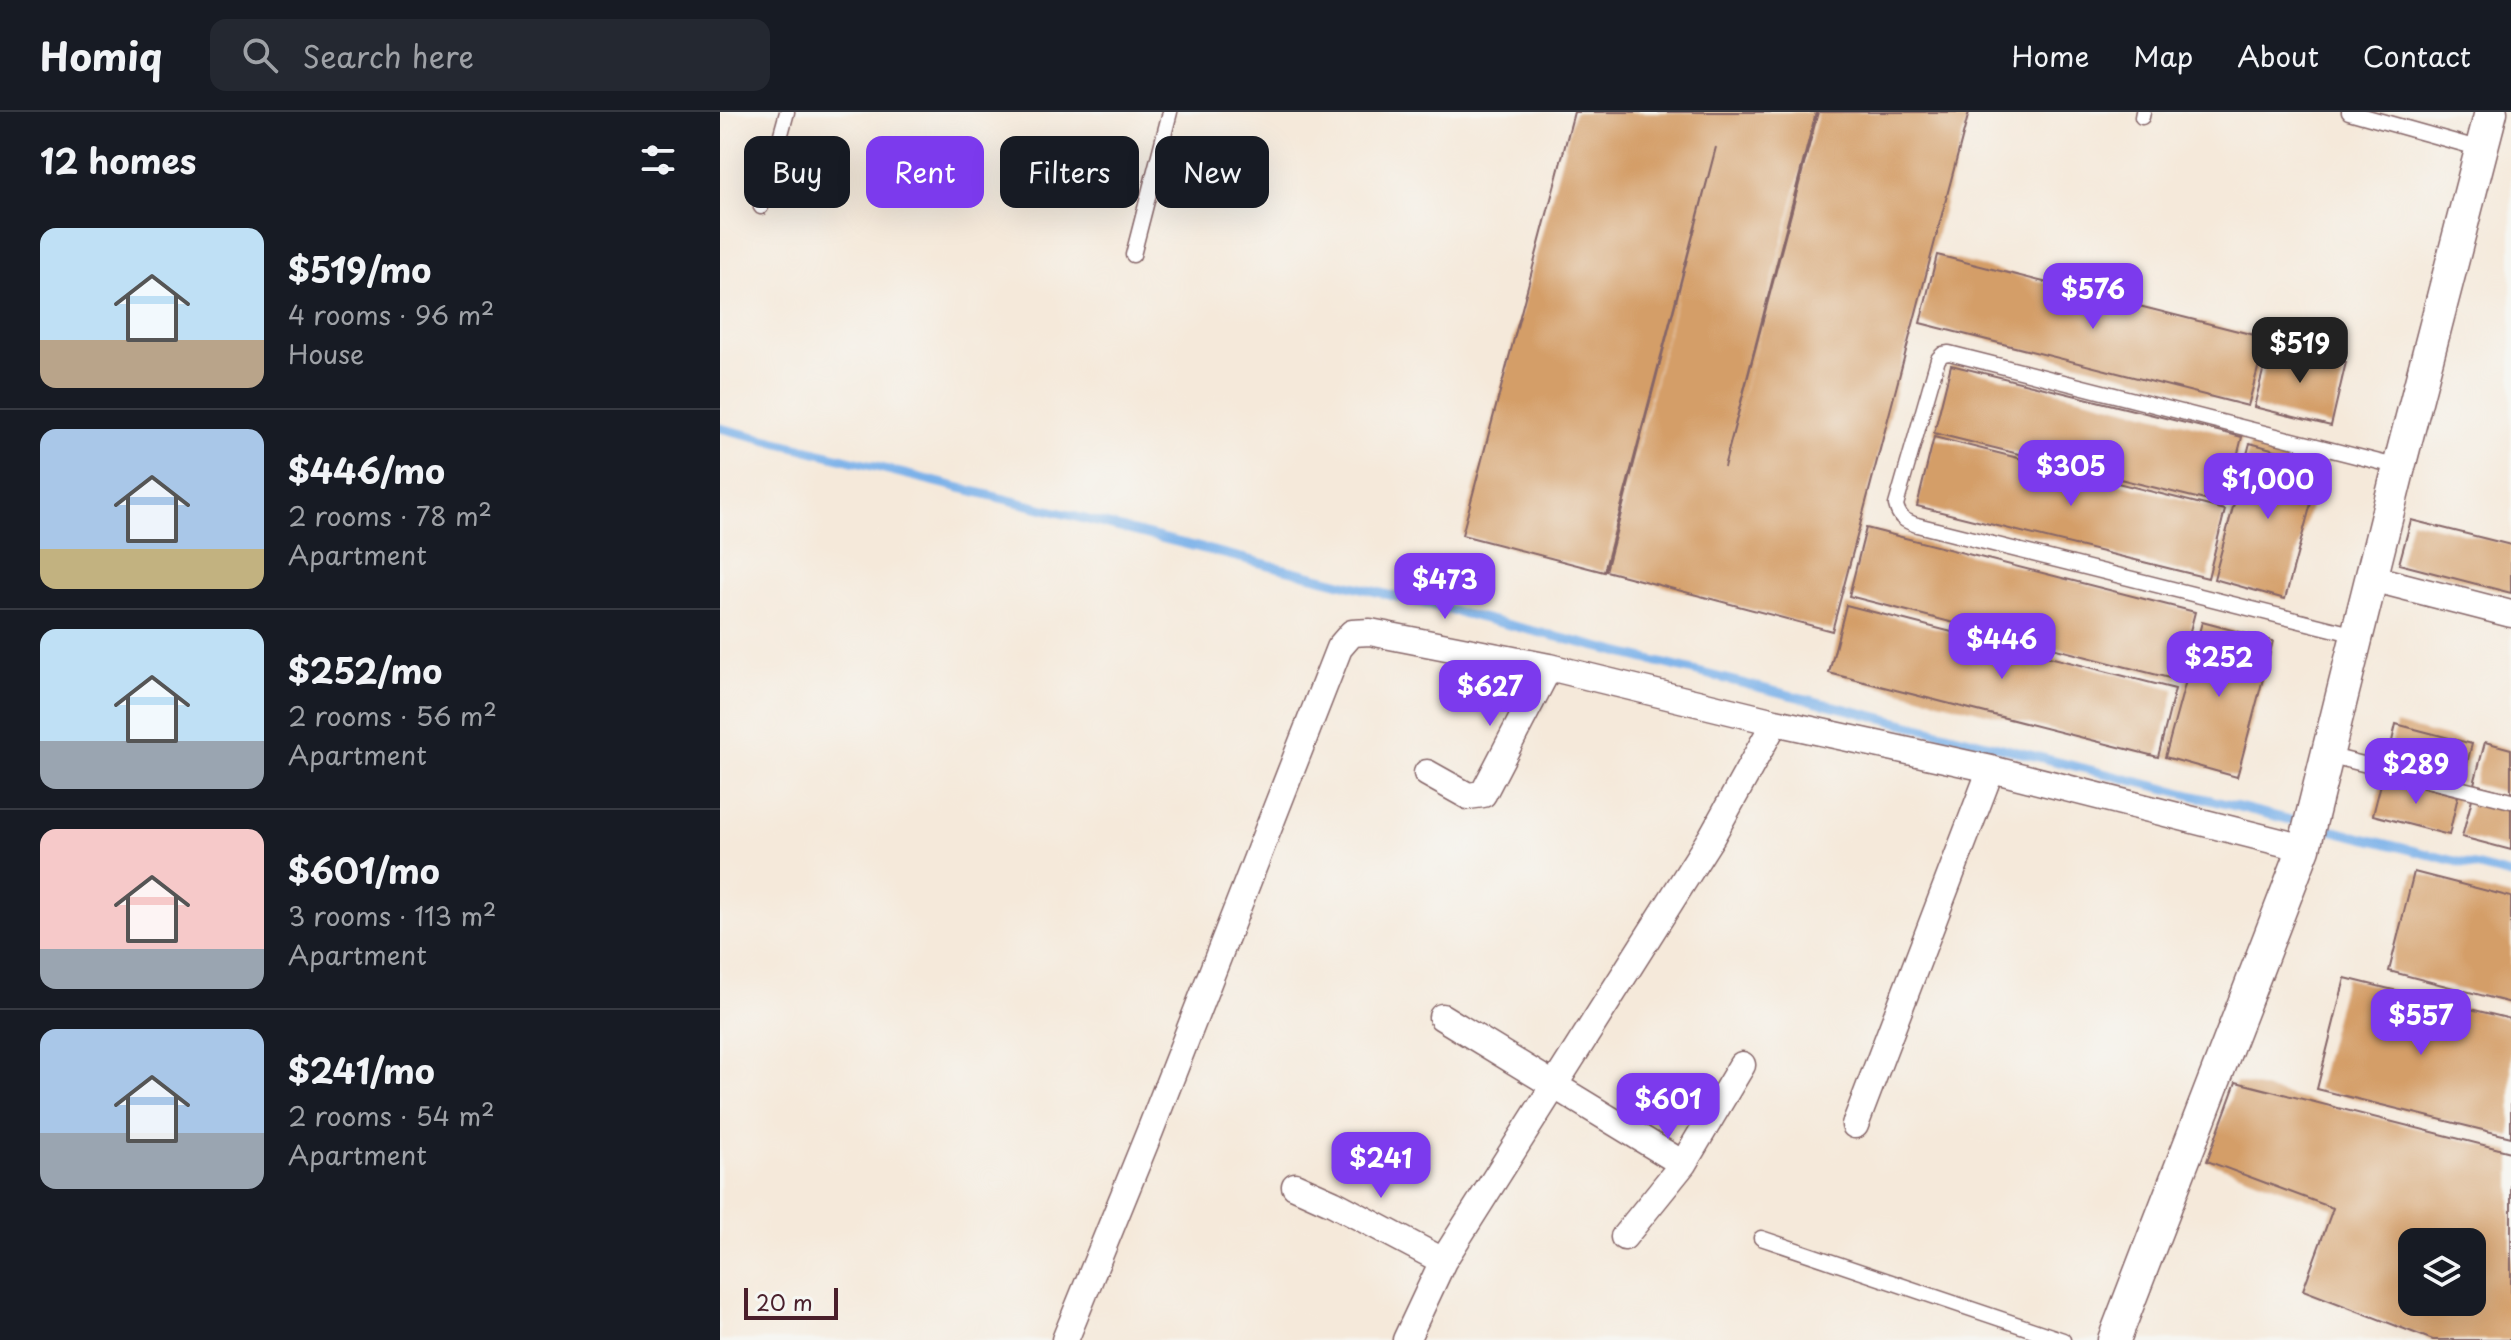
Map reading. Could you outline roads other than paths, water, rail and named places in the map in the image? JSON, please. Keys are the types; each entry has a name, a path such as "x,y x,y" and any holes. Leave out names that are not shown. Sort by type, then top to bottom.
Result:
{"street":[{"path":"2114,1340 2308,832 2491,112"},
{"path":"2371,578 2511,614"},
{"path":"1065,1340 1162,1102 1339,648 1352,633 1370,632 1549,667 1775,722 1991,769 2308,832"},
{"path":"1427,773 1468,796 1483,794 1549,667"},
{"path":"1406,1340 1443,1261 1712,836 1775,722"},
{"path":"1855,1125 1991,769"},
{"path":"1442,1017 1683,1164"},
{"path":"1624,1237 1683,1164 1742,1065"},
{"path":"1295,1186 1443,1261"}],"lane":[{"path":"780,136 787,112"},
{"path":"1133,255 1170,112"},
{"path":"2349,112 2482,149"},
{"path":"2356,635 1917,525 1898,515 1896,505 1938,359 1949,353 2399,467"},
{"path":"2327,755 2511,801"},
{"path":"1761,1238 2063,1340"}],"waterway":[{"path":"720,428 2511,875"}]}
